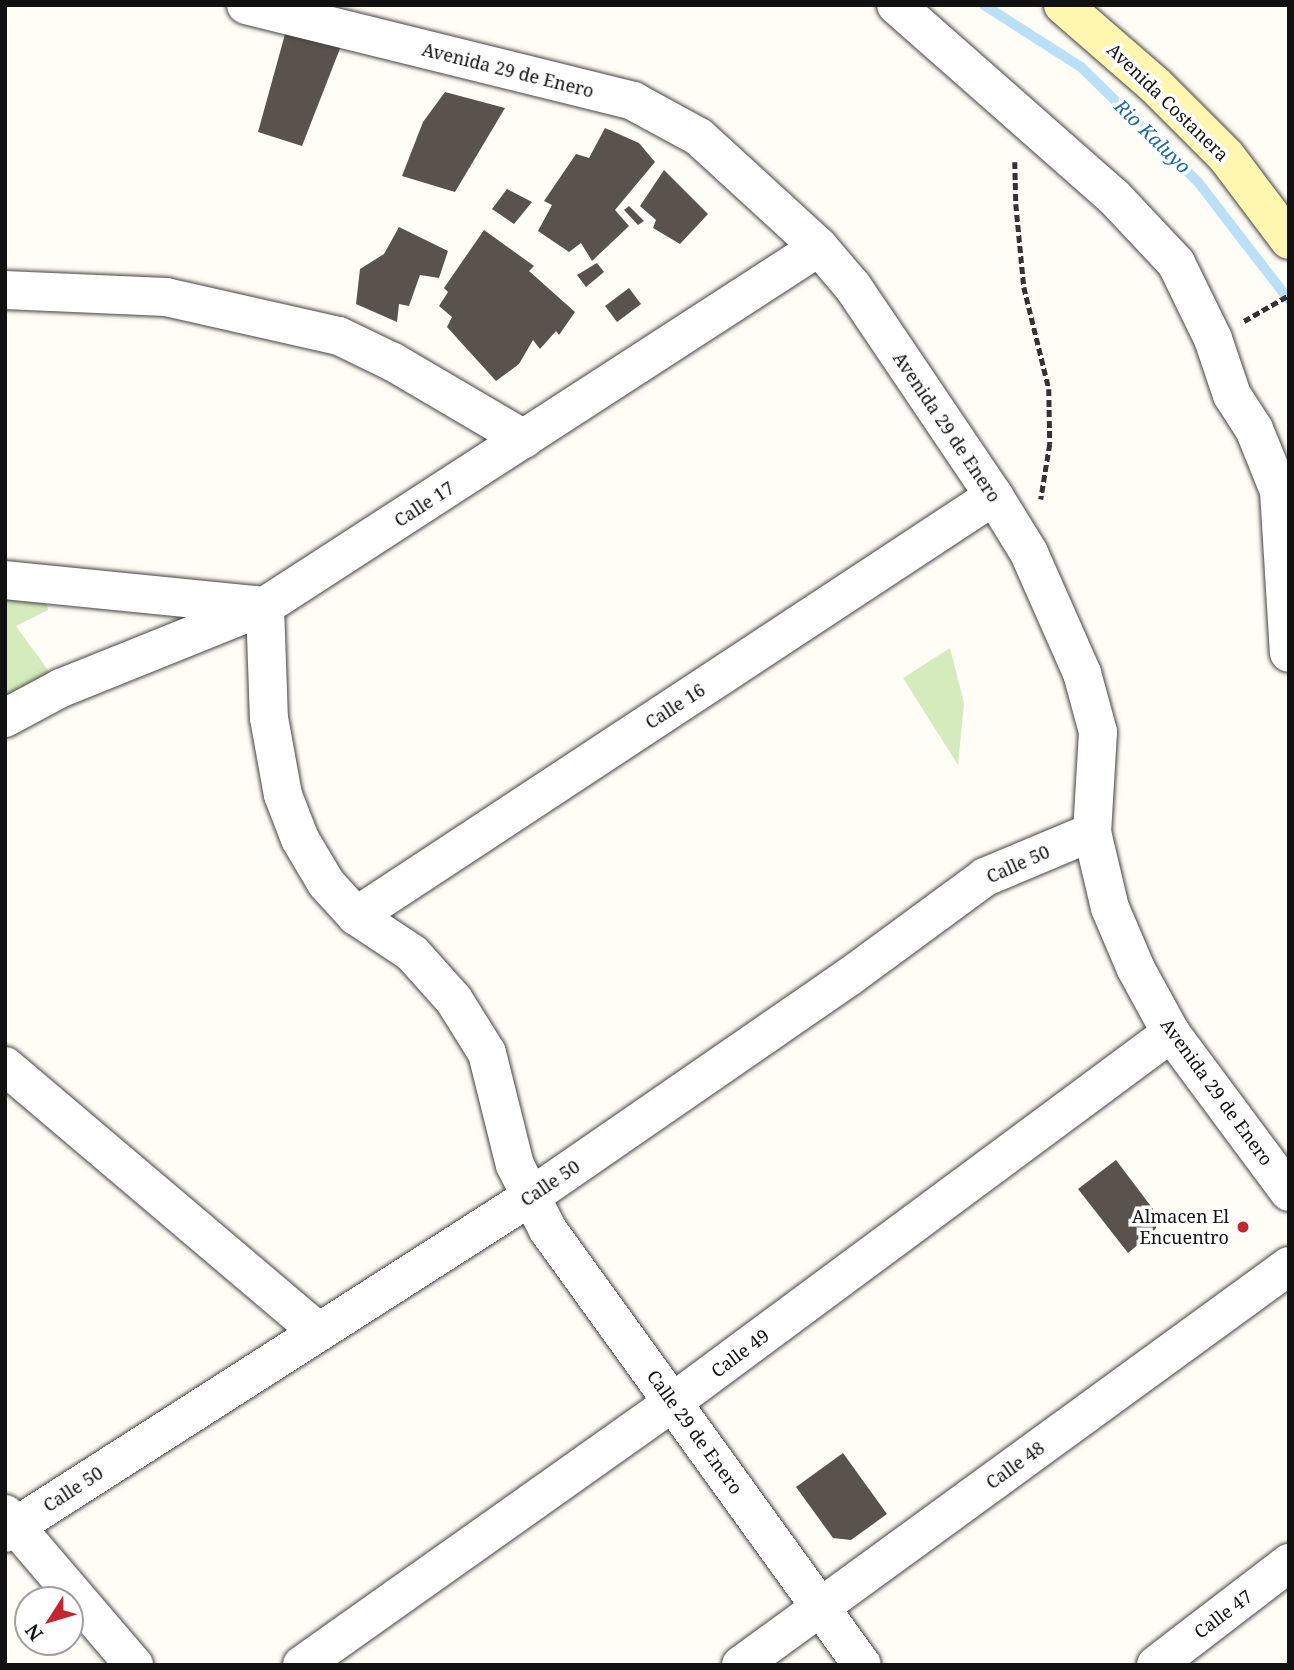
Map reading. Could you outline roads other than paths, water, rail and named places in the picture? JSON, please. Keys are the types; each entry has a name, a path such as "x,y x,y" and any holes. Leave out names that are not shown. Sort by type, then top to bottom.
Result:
{"main road":[{"name":"Avenida Costanera","path":"1063,5 1155,85 1226,156 1289,240"}],"street":[{"name":"Avenida 29 de Enero","path":"246,5 633,101 699,137 819,247 853,287 995,496 1029,553 1082,673 1098,732 1092,832 1110,908 1136,969 1171,1033 1289,1192"},
{"path":"896,5 1114,197 1176,263 1213,339 1232,395 1254,429 1279,491 1289,653"},
{"name":"Calle 17","path":"5,718 61,688 265,606 819,247"},
{"path":"5,290 166,297 339,336 393,362 524,439"},
{"name":"Calle 16","path":"356,916 995,496"},
{"path":"5,580 265,606"},
{"name":"Calle 29 de Enero","path":"265,606 269,718 282,795 300,839 326,883 356,916 412,953 454,1000 487,1053 515,1165 548,1230 862,1665"},
{"name":"Calle 50","path":"8,1525 530,1196 849,977 985,877 1092,832"},
{"name":"Calle 49","path":"302,1665 673,1402 1171,1033"},
{"path":"5,1066 317,1331"},
{"name":"Calle 48","path":"741,1665 1289,1266"},
{"path":"8,1525 134,1665"},
{"name":"Calle 47","path":"1156,1665 1289,1563"}],"waterway":[{"name":"Rio Kaluyo","path":"984,5 1081,67 1198,182 1289,300"}],"place":[{"name":"Almacen El Encuentro","path":"1243,1227"}]}
